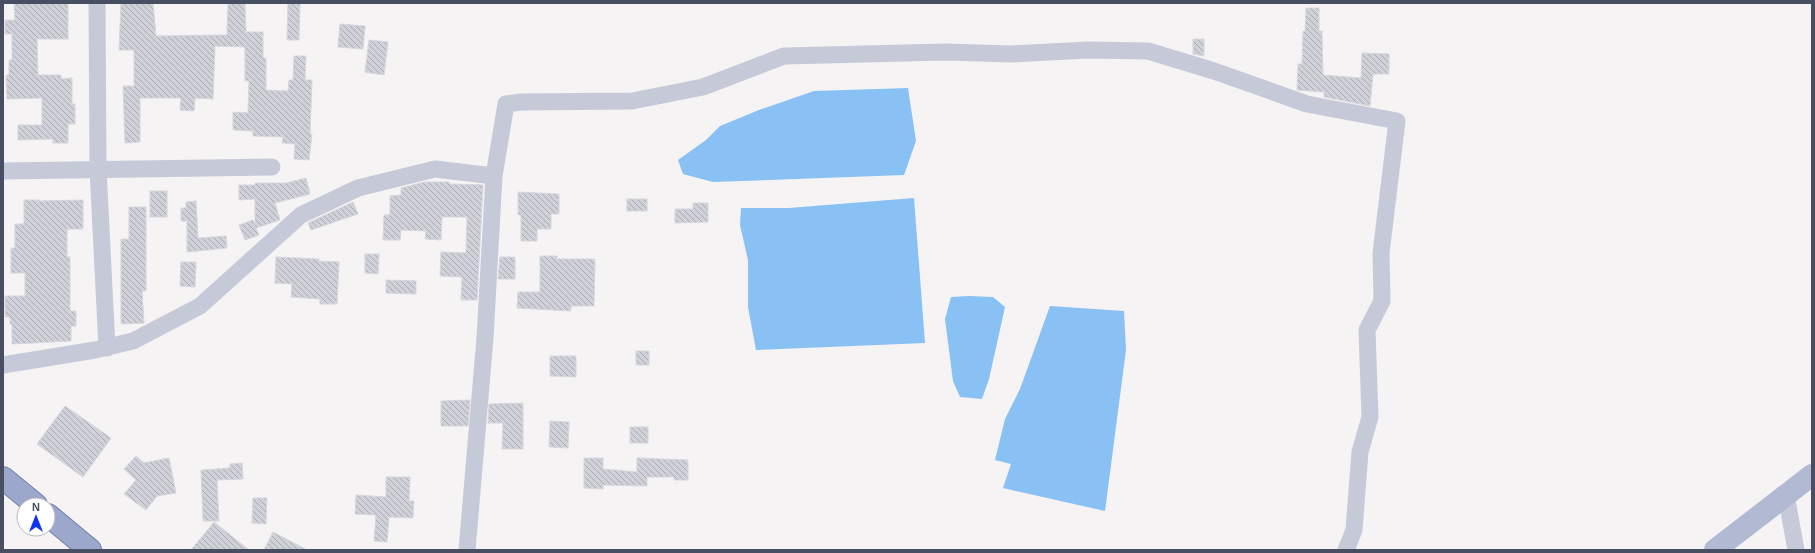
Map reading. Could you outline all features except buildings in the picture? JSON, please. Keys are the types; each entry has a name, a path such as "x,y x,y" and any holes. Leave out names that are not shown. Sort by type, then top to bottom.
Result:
{"highway":[{"path":"3,478 26,497"},
{"path":"56,522 90,550"}],"main road":[{"path":"1715,550 1812,475"}],"street":[{"path":"97,3 98,169 107,348"},
{"path":"467,550 485,338 494,176 506,104 521,102 632,101 703,87 784,56 946,52 1011,54 1088,50 1148,51 1214,71 1307,104 1397,121 1381,253 1382,301 1367,330 1370,417 1360,452 1354,530 1346,550"},
{"path":"3,171 272,167"},
{"path":"3,365 107,348 133,341 200,306 301,215 358,188 435,169 494,176"},
{"path":"1786,495 1796,550"}],"water":[{"path":"908,88 916,141 904,175 713,182 683,174 678,160 706,140 720,126 759,110 814,91"},
{"path":"914,198 925,343 756,350 748,307 748,260 740,225 741,208 789,208"},
{"path":"951,297 993,297 1005,307 989,379 982,399 960,397 953,381 945,319"},
{"path":"1050,306 1124,311 1126,350 1105,511 1003,488 1011,464 995,460 1005,419 1020,389"}]}
